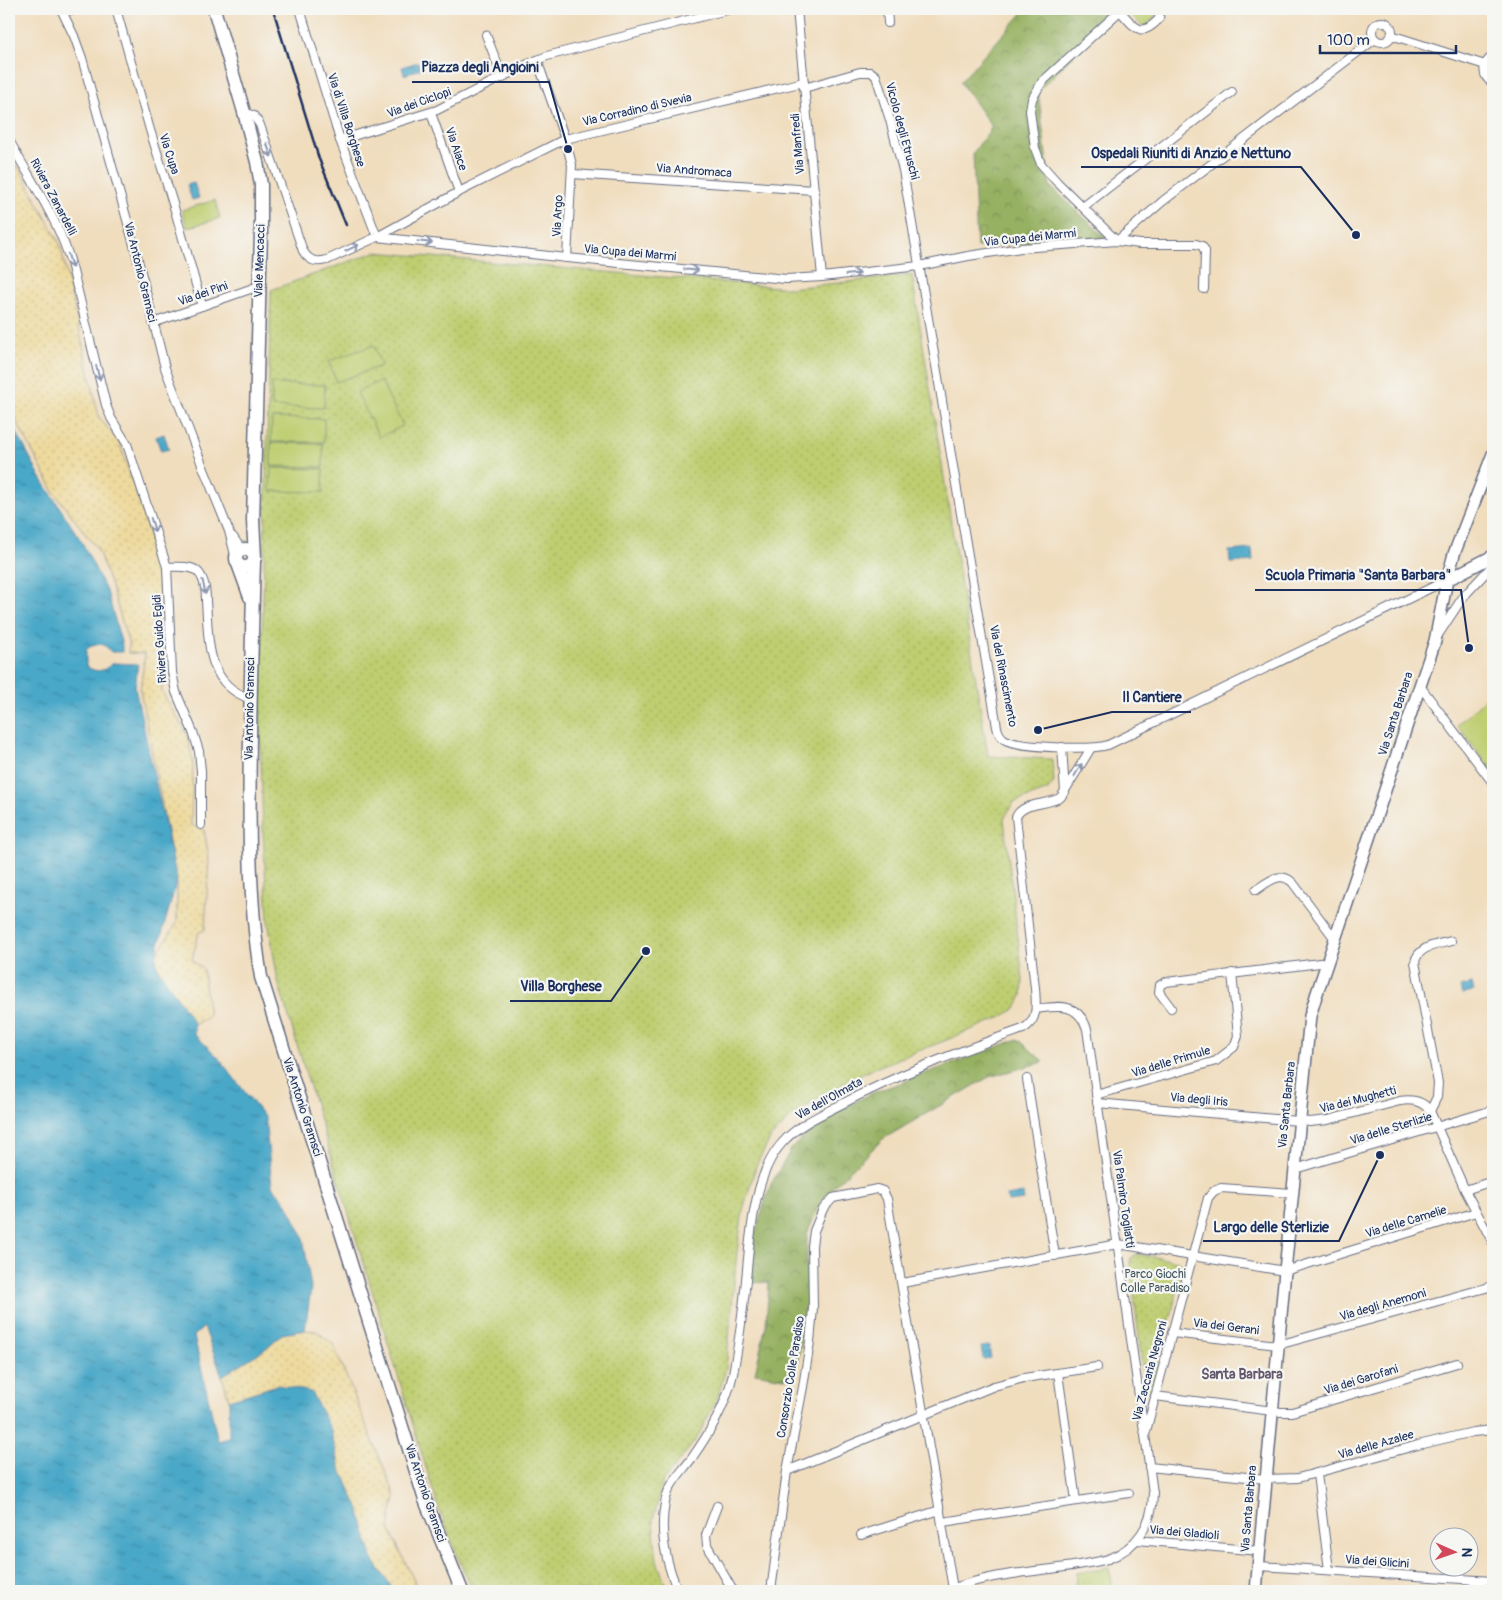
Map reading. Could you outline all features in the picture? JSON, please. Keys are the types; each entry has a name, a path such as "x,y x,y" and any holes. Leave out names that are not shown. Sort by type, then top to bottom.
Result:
{"main road":[{"name":"Viale Mencacci","path":"214,9 256,156 261,185 254,560"},
{"name":"Viale Mencacci","path":"240,555 254,520"},
{"path":"240,555 252,551 254,560"},
{"name":"Via Antonio Gramsci","path":"240,555 252,604"},
{"name":"Via Antonio Gramsci","path":"254,560 249,824 255,938 261,978 424,1500 462,1591"}],"street":[{"path":"62,10 75,9"},
{"name":"Via Cupa","path":"116,9 202,306"},
{"name":"Via di Villa Borghese","path":"300,9 340,140 377,237"},
{"name":"Via dei Ciclopi","path":"340,140 431,113 538,60 731,9"},
{"name":"Via Manfredi","path":"797,9 822,277"},
{"path":"887,9 888,23"},
{"path":"1160,9 1159,19 1148,29 1142,30 1136,28 1121,10 1042,82 1032,99 1030,114 1036,151 1041,164 1117,241 1163,201 1375,39"},
{"name":"Via Antonio Gramsci","path":"62,10 82,58 168,376 240,555"},
{"path":"1378,23 1387,24 1391,29 1390,35 1384,42 1375,39 1372,30 1378,23"},
{"path":"486,35 503,78"},
{"path":"1390,35 1485,65"},
{"path":"1493,56 1485,65 1486,78 1493,83"},
{"path":"538,60 565,139"},
{"name":"Vicolo degli Etruschi","path":"804,85 864,71 871,72 876,76 902,165 919,266"},
{"name":"Via Corradino di Svevia","path":"377,237 459,192 565,139 804,85"},
{"path":"1083,207 1232,92"},
{"path":"244,112 254,116 260,125 303,250 308,258 315,262 327,260 377,237"},
{"name":"Via Aiace","path":"431,113 459,192"},
{"name":"Via Argo","path":"565,139 572,174 567,258"},
{"name":"Riviera Zanardelli","path":"9,140 64,241 86,326"},
{"name":"Via Andromaca","path":"572,174 814,190"},
{"name":"Via Cupa dei Marmi","path":"377,237 786,279 822,277 919,266 997,251 1117,241 1140,244 1193,244 1202,246 1205,254 1204,289"},
{"name":"Via del Rinascimento","path":"919,266 976,611 998,730 1004,739 1012,742 1062,748 1091,748 1113,743 1493,556"},
{"name":"Via dei Pini","path":"154,323 259,286"},
{"name":"Riviera Guido Egidi","path":"86,326 107,409 127,444 167,567 172,672 176,692 194,732 199,751 201,764 201,825"},
{"name":"Via Santa Barbara","path":"1256,1591 1294,1169 1310,1021 1316,996 1435,641 1447,580 1457,543 1493,454"},
{"name":"Via Santa Barbara","path":"1435,641 1463,596 1493,565"},
{"path":"167,567 189,568 200,574 205,590 210,649 213,662 222,680 240,696 250,699"},
{"path":"1420,686 1493,783"},
{"path":"1062,748 1065,792"},
{"path":"1036,1009 1016,819 1021,810 1057,799 1065,792 1091,748"},
{"path":"1256,890 1276,878 1283,877 1290,880 1335,939"},
{"path":"1450,941 1421,951 1416,956 1415,962 1438,1087 1437,1098 1430,1111 1465,1190 1493,1243"},
{"path":"1171,1008 1159,992 1160,986 1163,983 1328,962"},
{"name":"Via delle Primule","path":"1097,1099 1209,1063 1227,1054 1235,1046 1238,1036 1232,973"},
{"name":"Via Palmiro Togliatti","path":"1036,1009 1065,1007 1074,1010 1083,1019 1089,1038 1144,1435"},
{"name":"Via dell'Olmata","path":"678,1591 670,1571 664,1541 665,1499 674,1480 716,1421 728,1394 736,1356 752,1221 771,1157 786,1139 812,1119 908,1072 1026,1028 1034,1019 1036,1009"},
{"path":"1028,1079 1055,1256"},
{"name":"Via degli Iris","path":"1097,1099 1299,1121"},
{"name":"Via dei Mughetti","path":"1299,1121 1328,1120 1404,1100 1420,1102 1430,1111"},
{"name":"Via delle Sterlizie","path":"1294,1169 1493,1110"},
{"path":"1465,1190 1493,1181"},
{"name":"Via Zaccaria Negroni","path":"950,1590 990,1578 1108,1559 1123,1552 1137,1540 1146,1526 1152,1503 1144,1435 1207,1201 1214,1191 1225,1188 1292,1192"},
{"name":"Consorzio Colle Paradiso","path":"771,1591 787,1472 811,1332 813,1239 820,1216 830,1200 843,1194 875,1189 883,1191 887,1199 942,1522 950,1590"},
{"name":"Via delle Camelie","path":"1285,1271 1476,1212"},
{"path":"902,1283 1118,1244 1285,1271"},
{"name":"Via degli Anemoni","path":"1278,1345 1493,1286"},
{"name":"Via dei Gerani","path":"1172,1332 1278,1345"},
{"name":"Via dei Garofani","path":"1155,1396 1288,1412 1302,1410 1457,1363"},
{"path":"787,1472 994,1386 1024,1378 1097,1367"},
{"path":"1058,1373 1076,1501"},
{"name":"Via delle Azalee","path":"1149,1467 1291,1479 1317,1474 1418,1445 1473,1432 1493,1430"},
{"path":"1317,1474 1329,1570"},
{"path":"942,1522 1129,1493"},
{"path":"717,1506 706,1535 707,1546 733,1591"},
{"path":"861,1535 940,1510"},
{"name":"Via dei Gladioli","path":"1137,1540 1260,1551"},
{"name":"Via dei Glicini","path":"1258,1566 1493,1581"}],"green space":[{"path":"1026,9 1120,9 1038,91 1050,186 1106,238 977,247 973,153 992,127 960,82"},
{"path":"1130,9 1153,9 1156,13 1146,26 1141,25 1130,14"},
{"path":"215,200 220,218 187,228 182,210"},
{"path":"375,252 790,288 912,275 988,756 1052,759 1054,782 1048,790 1013,803 1004,819 1023,980 1022,996 1016,1008 1002,1017 870,1070 821,1096 793,1116 771,1137 756,1166 743,1210 737,1252 726,1369 717,1399 696,1440 663,1481 653,1520 657,1561 668,1591 473,1591 438,1507 278,982 268,921 260,724 271,290"},
{"path":"374,345 381,366 336,382 329,361"},
{"path":"381,381 403,426 379,437 357,392"},
{"path":"272,384 325,385 324,408 272,407"},
{"path":"272,418 324,419 324,442 271,442"},
{"path":"271,443 323,444 323,467 271,466"},
{"path":"271,468 323,469 323,492 270,491"},
{"path":"1493,691 1493,772 1457,725"},
{"path":"1018,1039 1044,1062 989,1077 883,1139 834,1186 818,1208 807,1234 807,1303 795,1380 755,1373 766,1325 769,1282 751,1283 752,1241 771,1184 792,1148 821,1120 870,1094"},
{"name":"Parco Giochi Colle Paradiso","path":"1136,1254 1178,1261 1183,1268 1152,1391 1148,1392 1145,1390 1130,1262 1131,1258"},
{"path":"1109,1568 1114,1591 1075,1591 1076,1573"}],"sand":[{"path":"9,149 60,244 99,417 120,444 163,576 162,692 188,736 193,764 191,825 204,830 209,858 205,930 199,932 192,960 203,969 209,1016 194,1025 157,967 156,955 177,923 177,882 140,690 145,654 128,653 129,645 98,550 55,494 9,407"},
{"path":"305,1330 316,1331 333,1344 395,1495 389,1528 419,1591 394,1591 372,1558 360,1512 340,1468 330,1428 278,1385 229,1400 222,1376 265,1349 282,1334"}],"water":[{"path":"418,62 420,69 404,75 402,67"},
{"path":"194,183 199,198 192,200 187,185"},
{"path":"9,418 41,478 83,544 108,595 122,645 122,652 111,652 102,644 93,645 86,650 86,666 93,670 100,670 112,663 138,664 135,688 177,880 156,955 157,967 194,1023 194,1034 217,1056 265,1118 272,1186 286,1202 303,1236 311,1288 305,1330 282,1334 265,1349 222,1376 204,1327 194,1336 218,1441 229,1438 229,1400 278,1385 311,1392 330,1428 340,1468 360,1512 372,1558 394,1591 9,1591"},
{"path":"164,434 169,449 161,451 156,437"},
{"path":"1252,549 1253,561 1230,563 1229,551"},
{"path":"1472,984 1474,991 1462,995 1460,987"},
{"path":"1023,1193 1024,1200 1008,1202 1007,1196"},
{"path":"989,1346 991,1358 983,1359 981,1347"}],"railway":[{"path":"273,9 319,159 346,225"}],"place":[{"name":"Piazza degli Angioini","path":"568,149"},
{"name":"Ospedali Riuniti di Anzio e Nettuno","path":"1356,235"},
{"name":"Scuola Primaria \"Santa Barbara\"","path":"1469,648"},
{"name":"Il Cantiere","path":"1038,730"},
{"name":"Villa Borghese","path":"646,951"},
{"name":"Largo delle Sterlizie","path":"1380,1155"}],"district":[{"name":"Santa Barbara","path":"1242,1374"}]}
